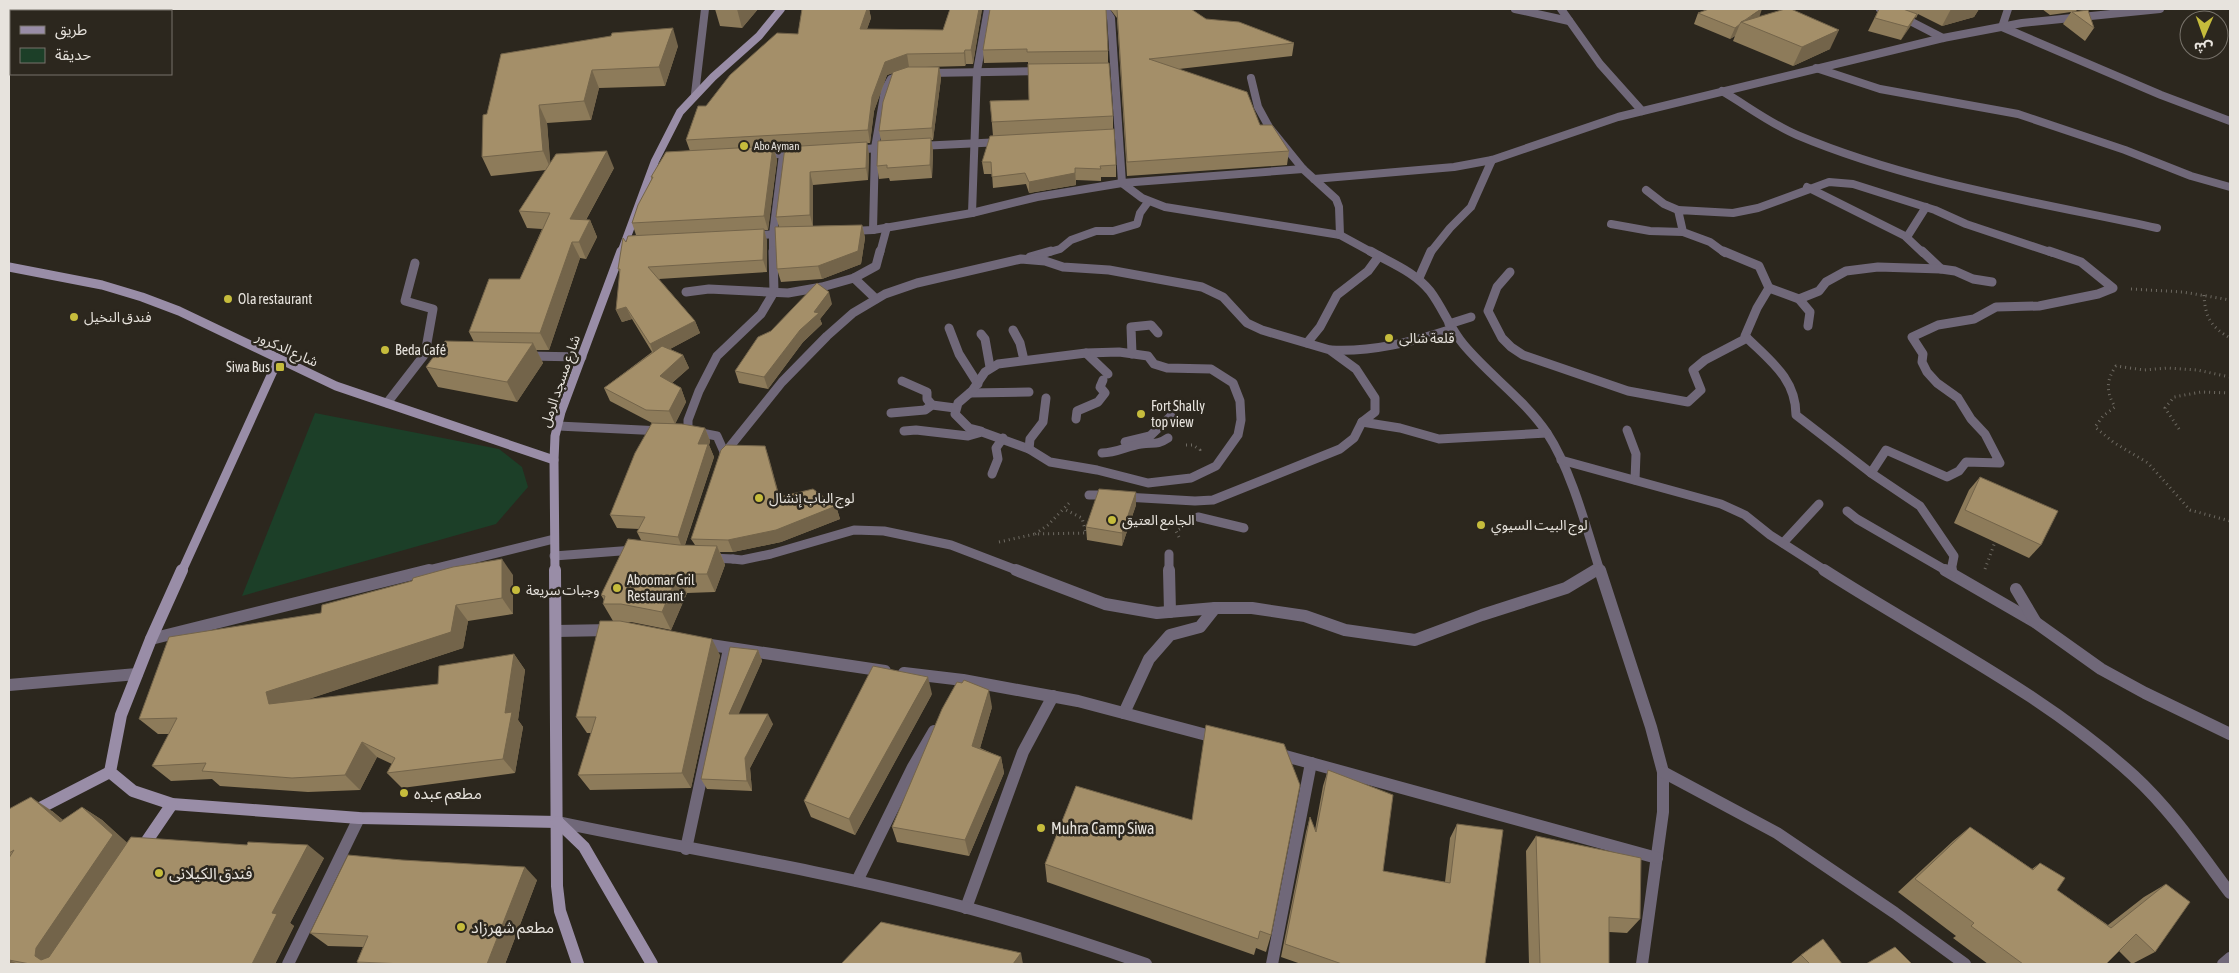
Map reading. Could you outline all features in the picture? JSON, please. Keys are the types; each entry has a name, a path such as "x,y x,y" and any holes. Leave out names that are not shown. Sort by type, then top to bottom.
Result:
{"street":[{"path":"695,94 704,9"},
{"name":"شارع مسجد الرمل","path":"578,964 560,911 557,886 554,460 558,426 561,412 680,112 695,94 759,36 781,9"},
{"path":"972,213 977,71 988,9"},
{"path":"1104,9 1111,18 1122,183 1133,193 1148,202 1165,207 1340,235 1419,278 1430,291 1451,327 1470,352 1511,391 1547,433 1561,460 1578,504 1651,727 1663,772 1663,812 1658,858 1642,964"},
{"path":"1515,9 1569,21"},
{"path":"1561,9 1600,64 1642,111"},
{"path":"1880,9 1910,21 1943,38"},
{"path":"2002,27 2008,9"},
{"path":"1314,179 1454,167 1492,160 1642,111 1943,38 2002,27 2160,9"},
{"path":"2002,27 2161,95 2230,121"},
{"path":"1815,68 1880,89 2018,114 2125,150 2191,176 2230,187"},
{"path":"1104,70 1114,70"},
{"path":"918,73 1046,71"},
{"path":"873,230 875,148 887,83 897,76 909,73"},
{"path":"1251,78 1258,108 1269,127 1302,169 1338,203 1340,235"},
{"path":"1722,91 1795,134 1833,149 1905,172 2157,228"},
{"path":"1108,136 1118,135"},
{"path":"914,146 1012,141"},
{"path":"848,150 895,147"},
{"path":"754,156 802,153"},
{"path":"679,431 688,420 699,391 717,356 761,314 774,292 773,234 783,154"},
{"path":"1419,278 1430,253 1450,228 1471,207 1492,160"},
{"path":"838,232 873,230 972,213 1037,197 1122,183 1302,169"},
{"path":"1646,190 1664,204 1678,210 1734,213 1778,201 1807,187 1829,182 1853,184 1926,207 1966,224 2081,262 2113,288 2098,294 2039,306 1996,307 1974,319 1938,325 1912,337 1923,354 1922,362 1927,372 1937,383 1958,398 1971,419 1985,434 2000,463 1966,462 1959,471 1947,477 1886,450 1871,473"},
{"path":"1807,187 1906,237 1941,269"},
{"path":"718,467 725,454 782,382 827,336 853,313 886,294 917,283 1060,249 1071,240 1096,232 1113,231 1137,224 1148,202"},
{"path":"1906,237 1926,207"},
{"path":"1678,210 1683,232"},
{"path":"1612,224 1650,231 1683,232 1710,242 1728,255 1759,266 1769,288 1799,298 1810,312 1808,326"},
{"path":"686,292 709,289 788,293 822,287 854,278 876,266 887,227"},
{"path":"743,236 801,233"},
{"path":"1308,343 1320,327 1337,295 1368,270 1379,256"},
{"path":"1022,259 1045,261 1063,267 1109,270 1202,287 1223,297 1247,323 1262,330 1330,350 1350,352 1383,349 1451,327 1471,318"},
{"path":"387,403 430,354 433,309 405,301 415,263"},
{"name":"شارع الدكرور","path":"9,267 102,285 142,296 179,311 278,360 336,386 554,460"},
{"path":"1799,298 1819,291 1826,282 1846,272 1878,267 1941,269 1955,271 1973,279 1992,282"},
{"path":"1510,272 1497,287 1488,311 1492,323 1504,340 1515,350 1534,359 1577,372 1627,391 1660,399 1688,402 1701,390 1693,370 1700,362 1736,347 1747,338"},
{"path":"854,278 876,300"},
{"path":"1769,288 1757,308 1745,336 1788,380 1796,403 1796,414 1871,473 1920,506 1954,556 1951,572"},
{"path":"1132,354 1131,327 1152,325 1158,332"},
{"path":"949,328 954,335 959,354 968,365 978,384"},
{"path":"1012,330 1020,343 1024,360"},
{"path":"981,334 985,339 990,367"},
{"path":"1089,495 1165,500 1213,500 1340,448 1354,438 1362,422 1375,412 1375,398 1356,369 1330,350"},
{"path":"1066,353 1148,356 1154,364 1167,368 1211,369 1233,382 1240,402 1241,420 1238,435 1216,466 1200,472 1191,478 1148,483 1097,470 1050,462 1029,449 1003,438 970,428 955,414 955,408 958,402 970,394 978,384 982,374 990,367 1003,361 1048,359 1066,353"},
{"path":"1076,419 1077,411 1098,402 1105,394 1100,387 1106,377 1086,353"},
{"path":"523,356 582,358"},
{"path":"110,772 121,715 151,639 278,360"},
{"path":"902,381 927,392 927,399 932,405 955,408"},
{"path":"970,394 999,391 1029,392"},
{"path":"1029,449 1030,439 1044,422 1043,413 1046,398"},
{"path":"891,413 925,410 932,405"},
{"path":"1125,442 1150,436 1171,416"},
{"path":"1362,422 1400,428 1438,439 1547,433"},
{"path":"558,426 679,431 717,436 725,454"},
{"path":"904,431 916,430 968,436 982,432"},
{"path":"1627,430 1635,447 1638,462 1635,480"},
{"path":"992,474 998,459 996,448 1003,438"},
{"path":"1102,453 1116,454 1140,444 1152,446 1168,438"},
{"path":"1561,460 1721,504 1744,515 1855,590 2006,681 2072,725 2134,776 2172,816 2230,892"},
{"path":"1783,543 1819,504"},
{"path":"1847,511 1857,519 2036,622 2101,669 2145,693 2230,734"},
{"path":"1198,517 1244,528"},
{"path":"697,557 742,560 771,554 854,530 884,531 950,544 1105,604 1157,613 1215,608 1252,608 1304,616 1345,630 1416,640 1482,615 1566,588 1598,569"},
{"path":"151,639 554,539"},
{"path":"950,544 964,544"},
{"path":"554,556 630,550 649,552"},
{"path":"1169,554 1170,612"},
{"path":"2016,589 2036,622"},
{"path":"1124,713 1148,659 1170,635 1200,627 1215,608"},
{"path":"556,631 621,630"},
{"path":"693,642 961,684 1053,696 1232,742"},
{"path":"686,848 729,648"},
{"path":"9,685 137,674"},
{"path":"966,908 1023,752 1053,696"},
{"path":"857,881 913,767 940,720"},
{"path":"1270,752 1658,858"},
{"path":"1272,964 1311,763"},
{"path":"110,772 133,791 172,804 359,818 558,822 857,881 1064,935 1146,964"},
{"path":"9,824 110,772"},
{"path":"1663,772 1777,834 1895,913 1965,964"},
{"path":"134,860 172,804"},
{"path":"288,964 359,818"},
{"path":"558,822 584,847 609,887 652,964"},
{"path":"2223,964 2230,958"}],"path":[{"path":"2113,288 2184,292 2230,300"},
{"path":"2204,296 2204,313 2216,330 2230,338"},
{"path":"2230,377 2197,370 2168,368 2144,370 2116,366 2109,374 2107,394 2115,407 2102,416 2096,427 2113,442 2148,463 2190,510 2230,521"},
{"path":"2179,429 2165,408 2174,397 2201,392 2230,393"},
{"path":"1168,438 1178,439 1200,450 1194,458 1194,464 1200,472"},
{"path":"964,544 999,542 1035,534 1086,533 1082,518 1064,509 1048,525 1035,534"},
{"path":"1954,556 1984,572 1995,542"}],"green space":[{"path":"315,413 499,449 522,467 528,487 496,524 242,596"}],"building":[{"path":"802,9 867,9 860,29 943,30 950,9 979,9 971,50 965,50 964,53 907,54 885,62 872,97 868,130 686,140 698,106 706,106 730,75 777,33 798,34"},
{"path":"990,9 1106,9 1108,51 1027,52 1027,49 983,50"},
{"path":"1117,9 1191,9 1206,19 1239,22 1294,43 1149,59 1247,92 1260,125 1272,125 1289,151 1127,162"},
{"path":"1709,9 1761,9 1735,28 1698,13"},
{"path":"1785,9 1791,9 1839,30 1802,47 1741,22"},
{"path":"1879,9 1903,9 1917,14 1908,27 1875,18"},
{"path":"2088,10 2094,28 2072,12"},
{"path":"673,28 659,67 592,70 584,101 539,105 543,151 482,157 483,115 487,114 501,54 611,36 612,33"},
{"path":"1109,63 1113,116 992,122 990,101 1029,100 1028,64"},
{"path":"908,67 939,67 932,128 879,131 883,102 893,72"},
{"path":"1114,129 1116,165 1100,166 1101,169 1075,168 1075,173 1029,182 1025,173 992,177 991,162 982,162 990,136"},
{"path":"931,138 930,165 887,168 887,165 877,166 878,141"},
{"path":"867,142 866,168 810,172 810,215 776,217 785,147"},
{"path":"773,146 764,216 632,223 638,205 653,177 651,177 666,152"},
{"path":"607,151 570,219 590,220 579,242 572,242 540,333 469,332 489,279 520,279 550,213 519,211 556,154"},
{"path":"862,225 858,251 818,266 777,269 775,227"},
{"path":"764,229 763,260 648,267 695,321 650,344 626,307 616,310 620,269 618,269 623,238 626,242 628,236"},
{"path":"817,283 829,292 814,312 819,313 800,330 764,377 735,371 758,337 771,331"},
{"path":"445,341 533,343 507,382 426,367"},
{"path":"662,346 683,355 660,376 681,388 669,411 646,410 604,388"},
{"path":"652,423 682,424 705,428 698,444 708,444 678,537 637,532 645,517 610,515 635,453"},
{"path":"726,445 765,446 779,497 813,489 836,506 776,530 728,540 691,539 721,450"},
{"path":"1980,477 2058,511 2041,545 1965,510"},
{"path":"1099,489 1136,492 1122,533 1086,527"},
{"path":"628,539 679,545 717,546 707,574 678,574 662,612 621,604 603,604 605,596 601,595"},
{"path":"502,559 502,598 456,605 451,632 266,692 269,704 438,684 439,666 514,654 505,713 512,712 503,759 387,773 395,758 362,742 345,775 292,778 202,771 206,763 152,766 177,718 139,719 169,637 321,613 322,605 412,581 413,578 453,567"},
{"path":"600,621 620,621 712,639 682,773 578,775 596,717 576,717"},
{"path":"730,647 758,650 729,714 768,714 745,758 747,781 701,779"},
{"path":"873,666 928,677 849,819 804,801"},
{"path":"964,680 989,690 972,746 1001,757 965,840 892,827 942,709 957,682 962,683"},
{"path":"1206,725 1284,744 1300,785 1271,935 1260,931 1258,939 1045,864 1076,786 1192,820"},
{"path":"1328,770 1393,795 1383,871 1450,883 1457,824 1503,830 1485,964 1342,964 1285,944 1310,817 1316,832"},
{"path":"31,797 60,822 82,807 113,835 36,948 35,956 41,960 49,957 131,837 247,845 248,842 308,845 272,913 277,914 252,964 30,964 9,960 9,858 14,850 9,853 9,809"},
{"path":"1970,827 2033,870 2040,863 2065,878 2057,890 2111,928 2166,884 2190,902 2155,952 2136,934 2106,964 2023,964 1971,926 1974,923 1915,879"},
{"path":"1536,836 1641,858 1640,919 1609,917 1609,964 1540,964"},
{"path":"348,855 525,867 487,964 357,962 368,936 310,933"},
{"path":"881,922 1021,953 1013,964 841,964"},
{"path":"1823,939 1842,964 1810,964 1801,955"},
{"path":"1895,947 1912,964 1866,964"}],"place":[{"name":"Abo Ayman","path":"744,146"},
{"name":"Ola restaurant","path":"228,299"},
{"name":"فندق النخيل","path":"74,317"},
{"name":"قلعة شالى","path":"1389,338"},
{"name":"Beda Café","path":"385,350"},
{"name":"Siwa Bus","path":"280,367"},
{"name":"Fort Shally top view","path":"1141,414"},
{"name":"لوج الباب إنشال","path":"759,498"},
{"name":"الجامع العتيق","path":"1112,520"},
{"name":"لوج البيت السيوي","path":"1481,525"},
{"name":"Aboomar Gril Restaurant","path":"617,588"},
{"name":"وجبات سريعة","path":"516,590"},
{"name":"مطعم عبده","path":"404,793"},
{"name":"Muhra Camp Siwa","path":"1041,828"},
{"name":"فندق الكيلانى","path":"159,873"},
{"name":"مطعم شهرزاد","path":"461,927"}]}
